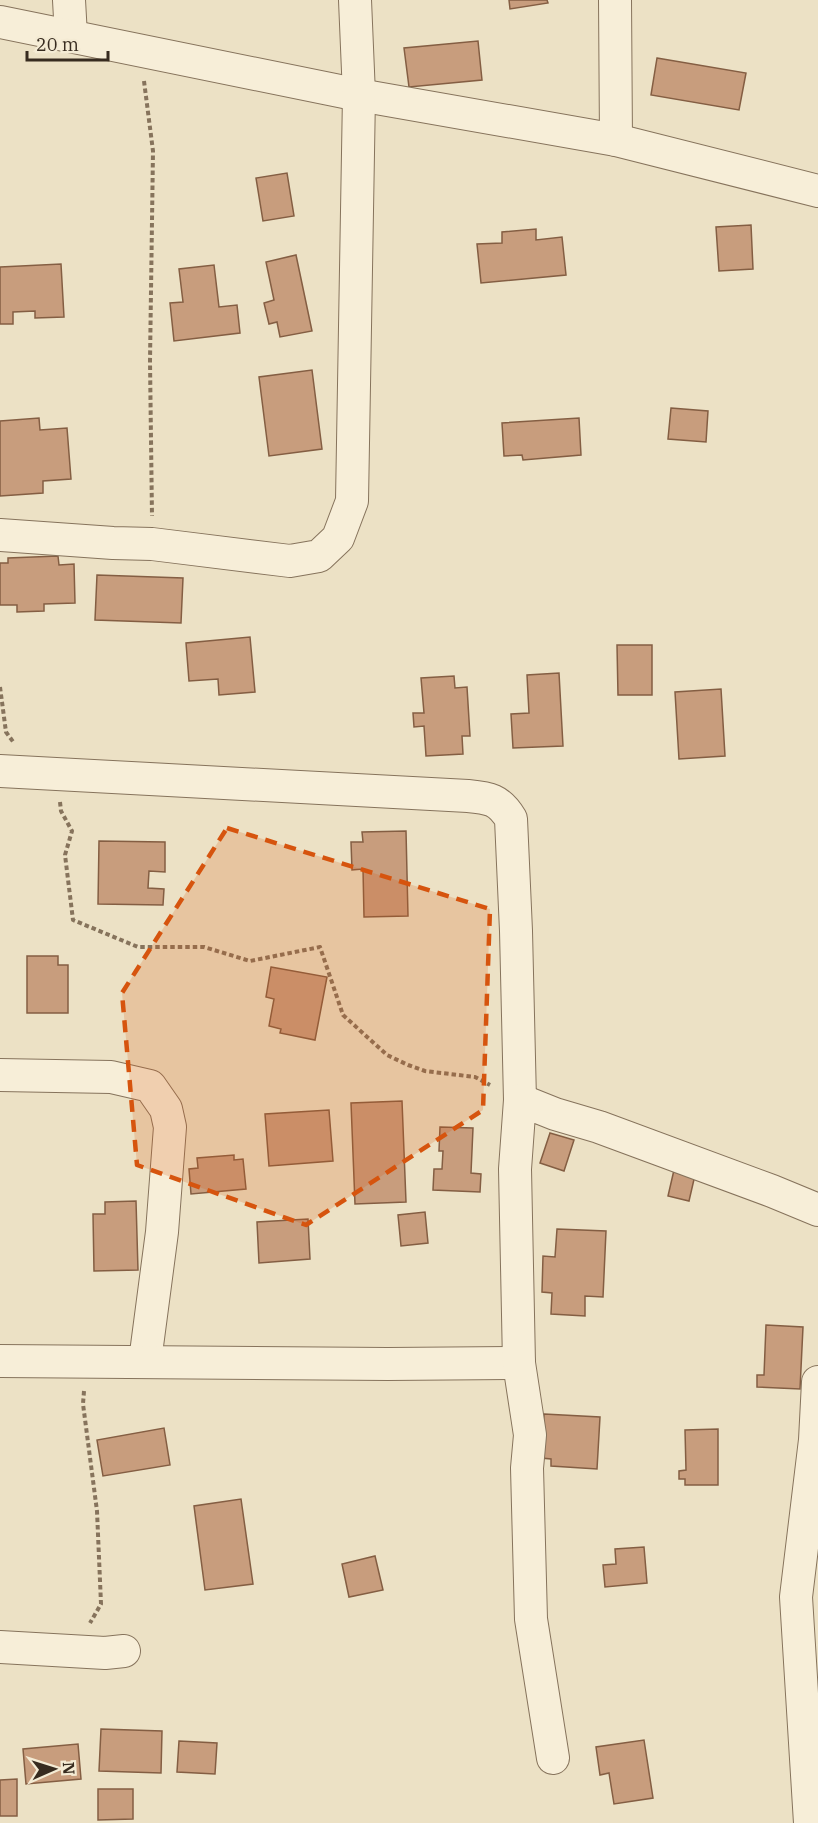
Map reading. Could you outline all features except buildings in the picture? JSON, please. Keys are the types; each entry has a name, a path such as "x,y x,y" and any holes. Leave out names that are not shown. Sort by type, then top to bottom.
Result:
{"street":[{"path":"69,0 71,36"},
{"path":"0,535 152,544 290,561 319,556 338,538 352,501 359,95 355,0"},
{"path":"615,0 616,140"},
{"path":"0,22 359,95 616,140 818,191"},
{"path":"5,770 468,796 488,798 504,806 511,819 516,931 520,1100 514,1169 519,1363 530,1435 527,1468 531,1619 553,1758"},
{"path":"0,1075 111,1077 150,1086 166,1109 170,1127 162,1232 145,1361"},
{"path":"520,1100 555,1114 599,1127 818,1210"},
{"path":"0,1362 519,1363"},
{"path":"810,1823 796,1597 811,1530 818,1382"},
{"path":"0,1647 73,1652 124,1651"}],"path":[{"path":"140,50 153,151 150,361 152,544"},
{"path":"0,687 6,732 25,765 5,770"},
{"path":"58,794 62,811 72,831 65,855 73,920 138,947 204,947 250,961 320,947 343,1015 387,1055 425,1071 475,1077 520,1100"},
{"path":"73,1652 101,1604 97,1511 83,1404 86,1361"}],"highlighted area":[{"path":"227,828 490,909 483,1110 306,1225 137,1165 122,993"}]}
